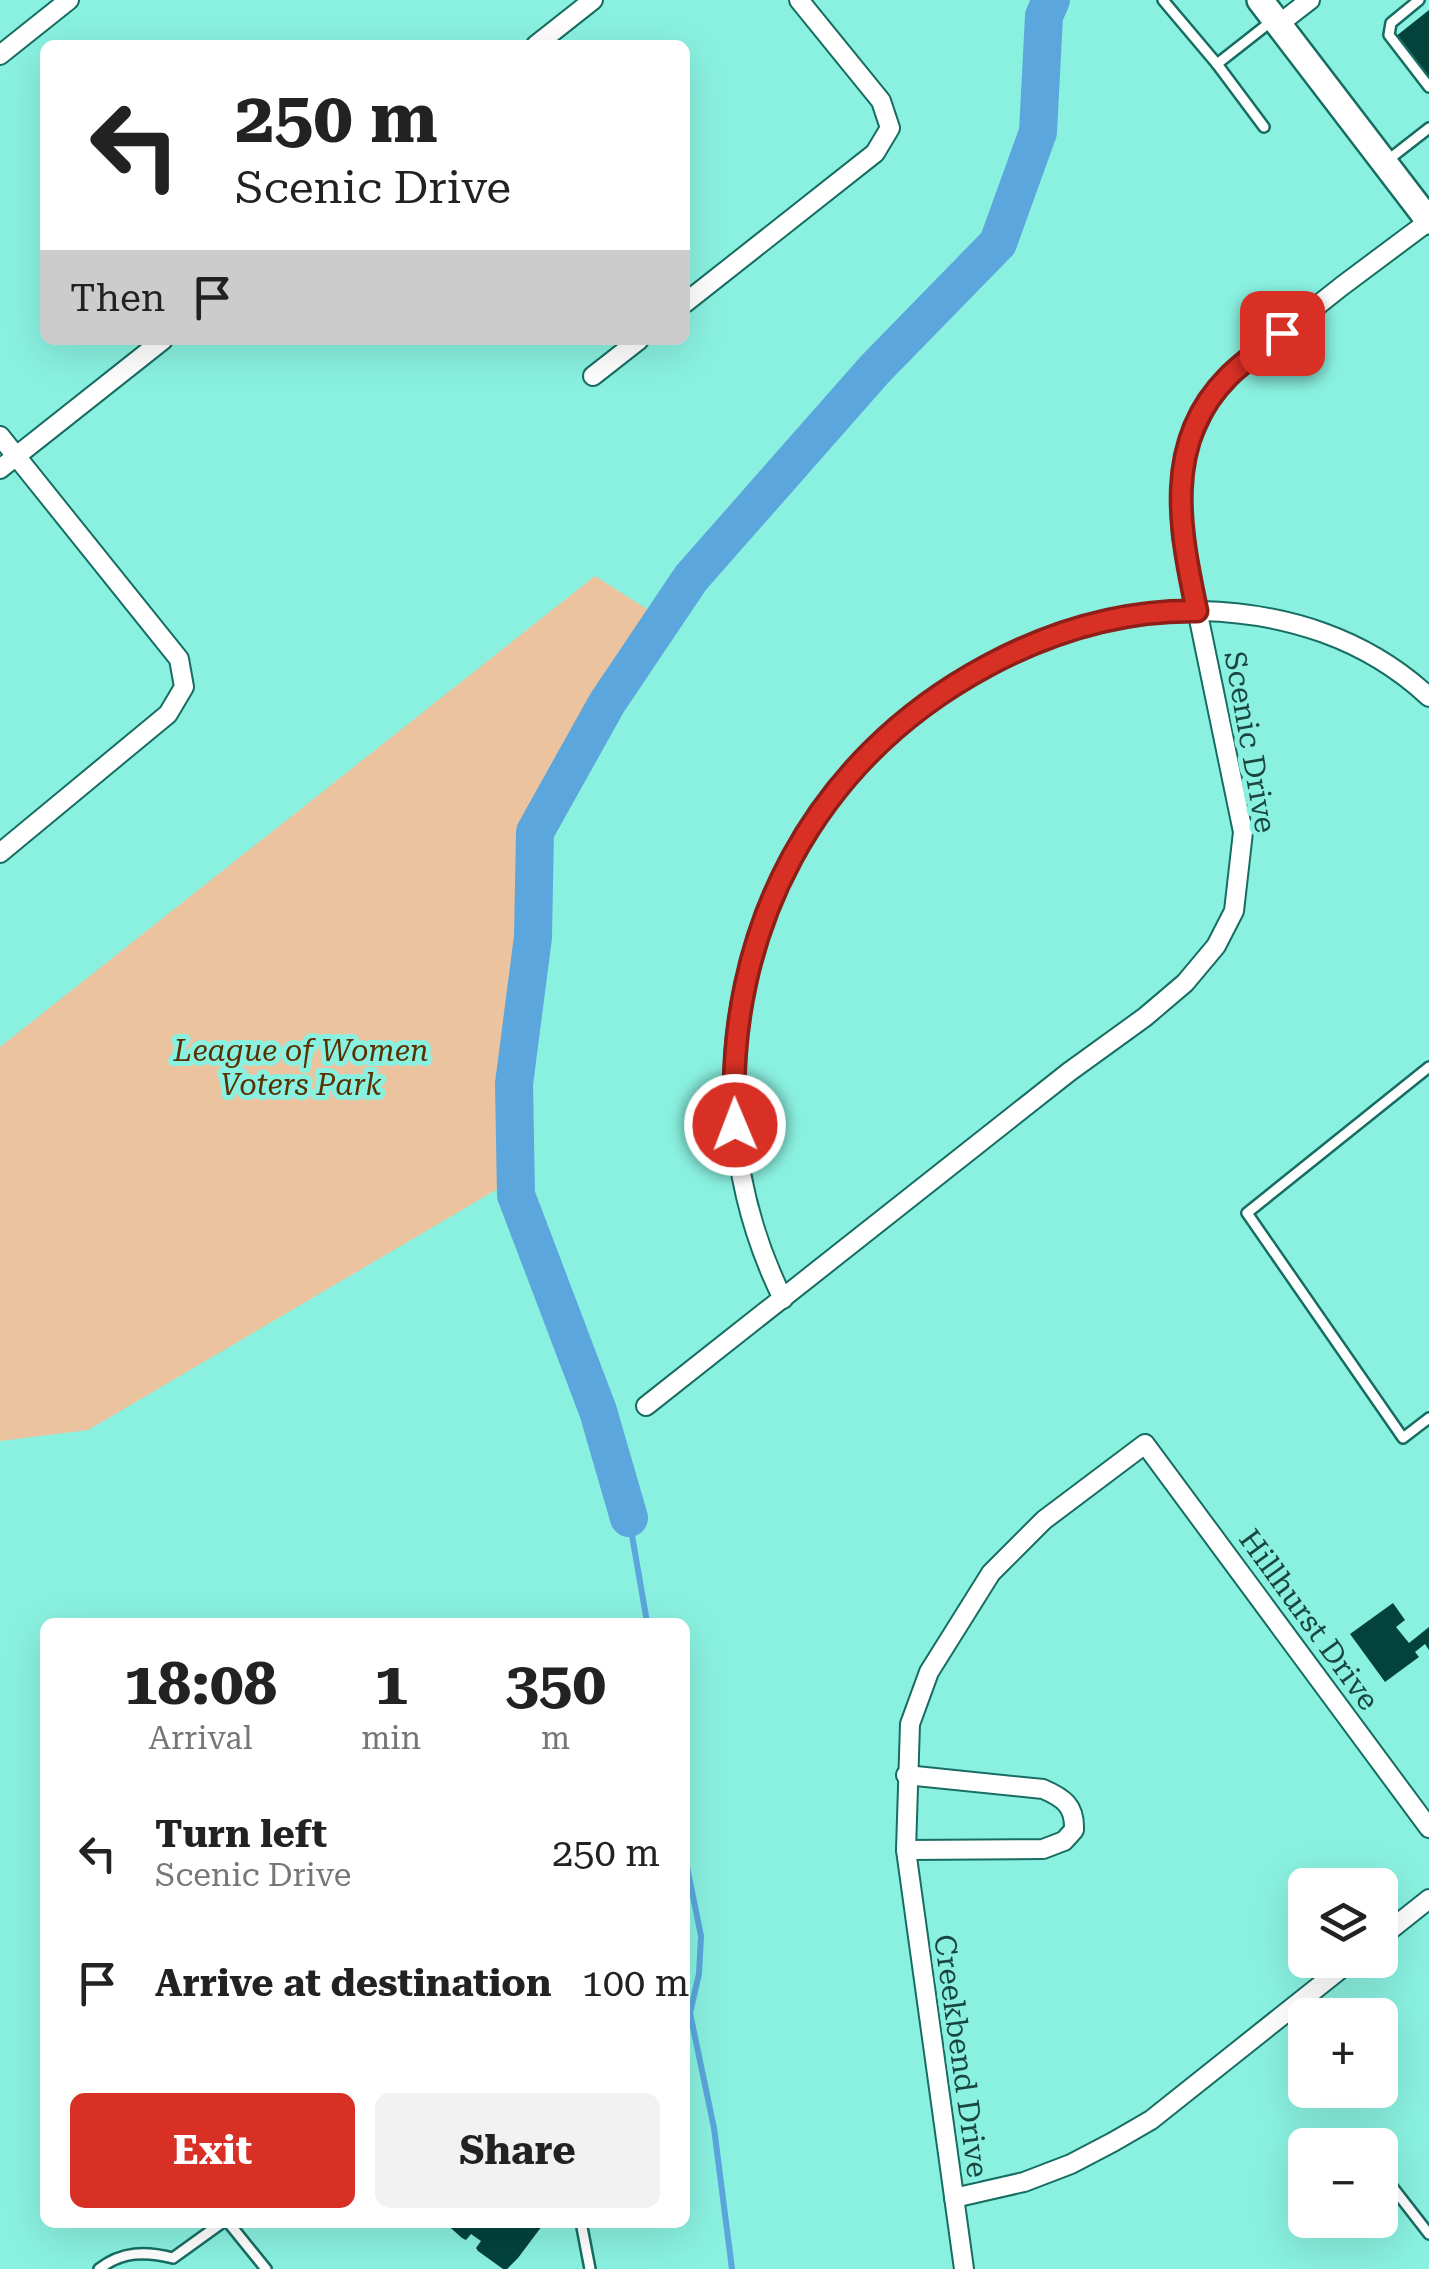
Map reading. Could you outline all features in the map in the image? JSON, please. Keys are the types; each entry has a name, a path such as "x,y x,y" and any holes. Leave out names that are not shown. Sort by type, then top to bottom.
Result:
{"main road":[{"path":"1271,14 1429,221"}],"street":[{"path":"0,55 70,0"},
{"path":"542,40 592,0"},
{"path":"690,299 875,154 890,128 880,101 800,0"},
{"path":"1271,14 1310,0"},
{"name":"Scenic Drive","path":"646,1406 1144,1017 1185,983 1216,946 1234,911 1243,832 1182,537 1183,465 1206,406 1226,378 1429,221"},
{"path":"0,468 156,345"},
{"path":"593,376 632,345"},
{"path":"0,436 176,656 184,687 168,714 0,853"},
{"path":"783,1299 764,1260 739,1172 734,1066 739,1010 754,952 797,845 818,811 880,742 951,685 1025,646 1084,625 1169,611 1278,618 1326,633 1391,666 1429,698"},
{"name":"Creekbend Drive","path":"964,2269 906,1850 910,1724 929,1672 991,1573 1044,1520 1145,1444"},
{"name":"Hillhurst Drive","path":"1145,1444 1429,1828"},
{"path":"906,1775 1043,1788 1064,1798 1074,1814 1074,1830 1064,1840 1042,1849 906,1850"},
{"path":"1398,1924 1429,1899"},
{"path":"954,2198 1024,2182 1071,2164 1126,2135 1329,1978"}],"lane":[{"path":"1163,0 1264,127"},
{"path":"1418,0 1391,23 1389,35 1429,88"},
{"path":"1217,64 1271,14"},
{"path":"1385,163 1429,128"},
{"path":"1429,1068 1248,1213 1403,1438 1429,1418"},
{"path":"1398,2194 1429,2234"},
{"path":"99,2269 112,2259 147,2252 172,2258 217,2228"},
{"path":"231,2228 266,2269"},
{"path":"582,2228 590,2269"},
{"path":"172,2258 178,2269"}],"green space":[{"name":"League of Women Voters Park","path":"595,576 653,613 532,808 501,1187 88,1430 0,1441 0,1047"}],"building":[{"path":"1429,10 1429,79 1395,37"},
{"path":"1393,1603 1405,1620 1396,1627 1409,1643 1429,1627 1429,1650 1425,1644 1415,1652 1419,1657 1385,1682 1350,1634"},
{"path":"451,2228 540,2228 507,2269 478,2251 481,2241 471,2234 466,2240"}],"waterway":[{"path":"629,1518 598,1411 516,1195 514,1084 533,937 535,832 607,703 691,578 875,369 998,243 1038,132 1044,16 1051,0"},
{"path":"629,1518 646,1618"},
{"path":"690,1882 701,1936 699,1974 690,2013"},
{"path":"690,2013 714,2128 732,2269"}],"route":[{"path":"735,1125 734,1052 748,971 776,890 818,811 880,742 912,714 951,685 1012,652 1084,625 1169,611 1197,611 1180,506 1183,465 1191,438 1206,406 1226,378 1282,333"}]}
